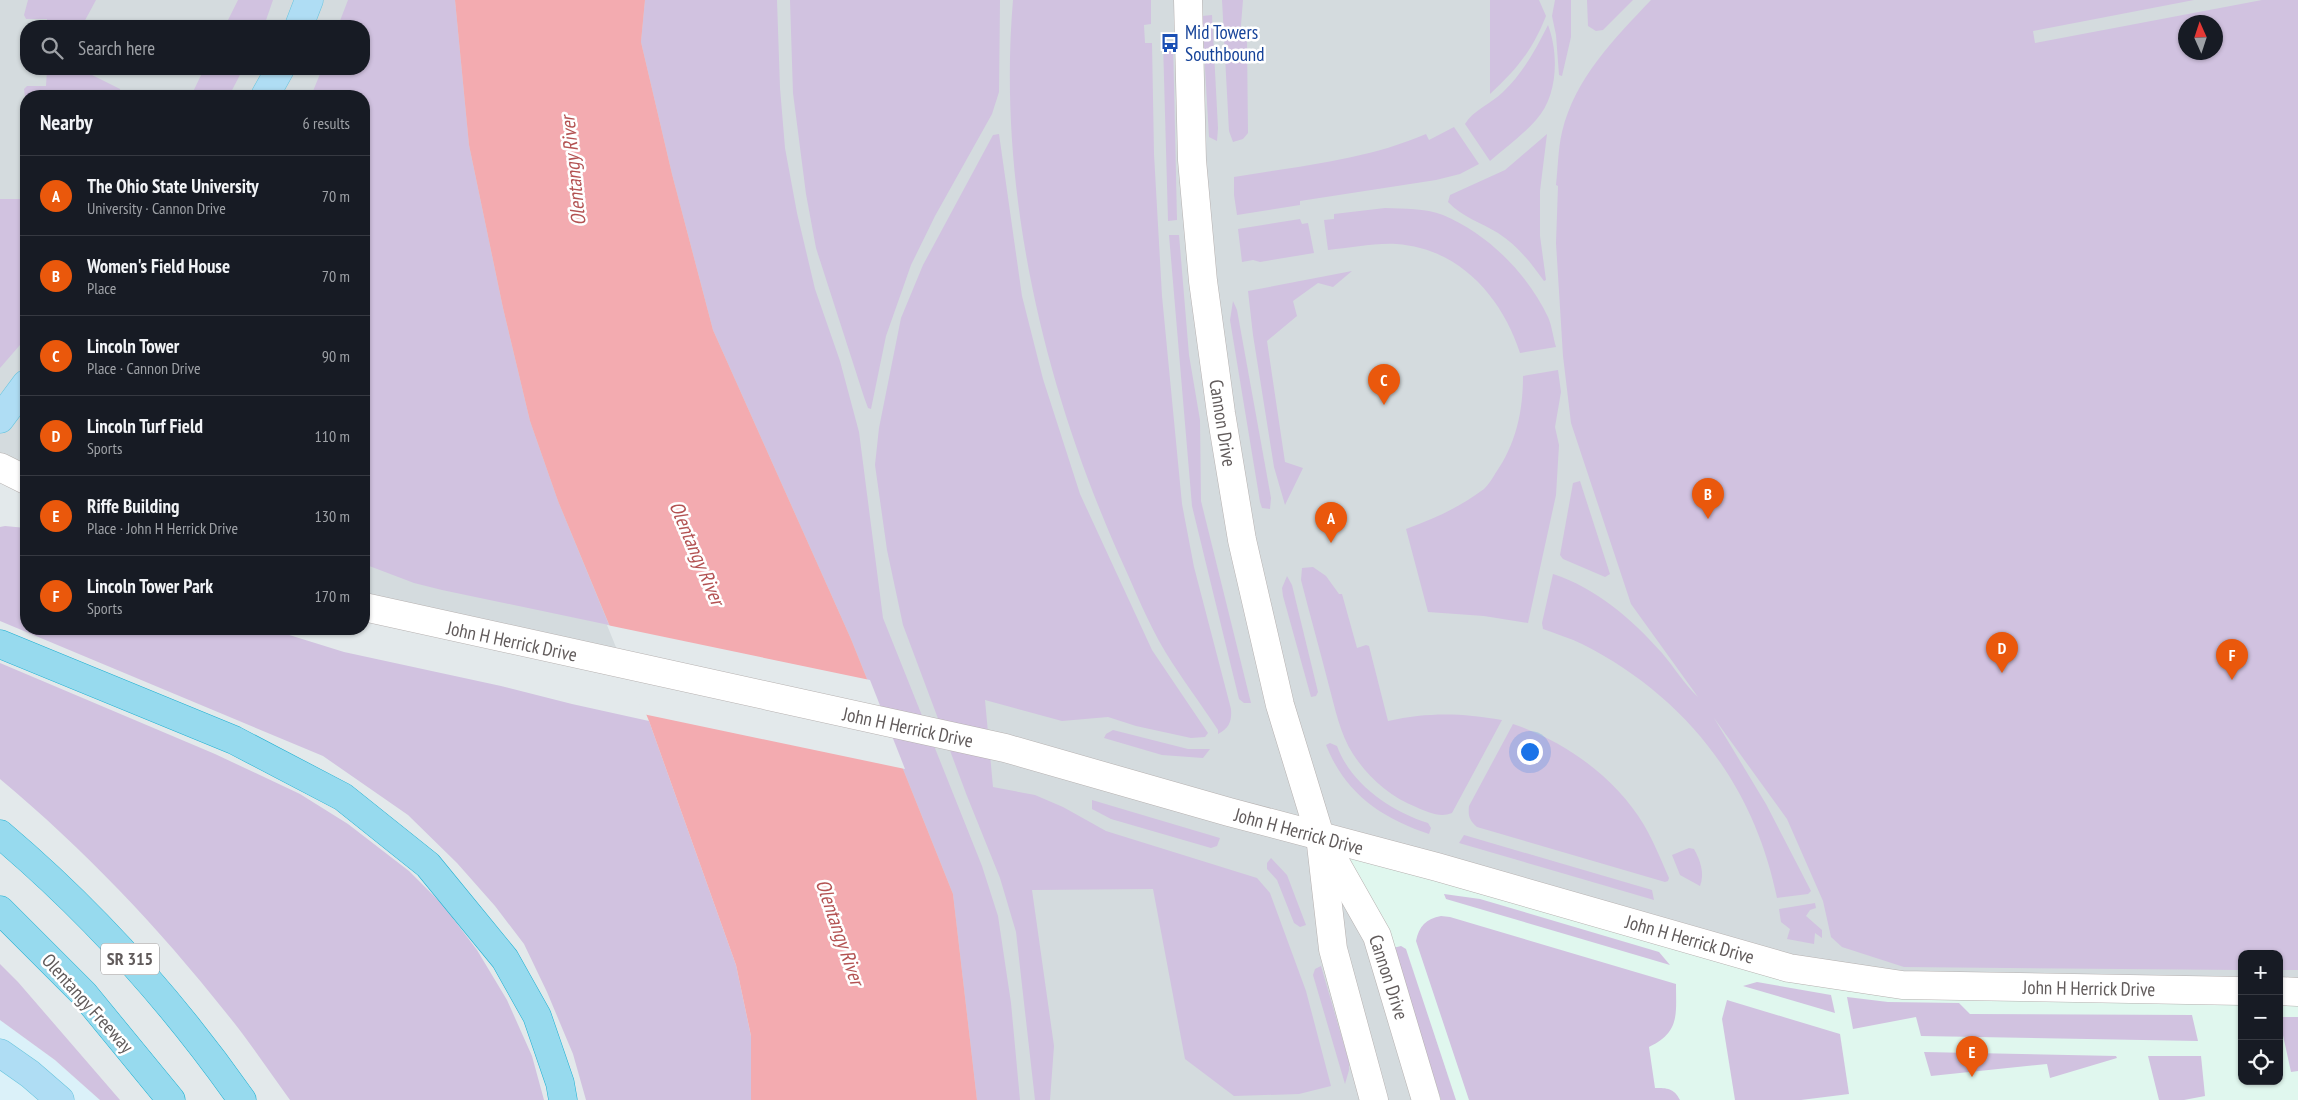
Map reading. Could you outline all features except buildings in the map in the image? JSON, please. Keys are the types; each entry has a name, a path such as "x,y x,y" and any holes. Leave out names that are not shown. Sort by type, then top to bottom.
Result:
{"highway":[{"path":"0,644 234,740 343,797 428,865 504,959 537,1016 560,1083 562,1100"},
{"name":"SR 315","path":"0,834 21,852 126,955 210,1054 242,1100"},
{"name":"Olentangy Freeway","path":"0,910 84,994 171,1100"}],"main road":[{"path":"301,20 309,0"},
{"path":"268,90 277,75"},
{"path":"0,419 20,392"},
{"path":"0,1053 30,1074 60,1100"}],"street":[{"name":"Cannon Drive","path":"1188,0 1192,160 1203,281 1221,413 1242,540 1280,705 1320,836 1333,949 1374,1100"},
{"path":"0,467 20,477"},
{"name":"John H Herrick Drive","path":"370,608 470,632 1005,748 1456,872 1789,968 1902,985 2238,991"},
{"name":"Cannon Drive","path":"1320,836 1377,936 1426,1100"},
{"path":"2283,991 2298,992"}],"shaded area":[{"path":"0,0 2298,0 2298,1100 865,1100 757,696 370,608 370,90 20,90 20,477 0,467"},
{"path":"28,0 96,0 85,20 26,19 24,15"},
{"path":"238,0 273,0 266,20 228,20"},
{"path":"348,0 455,0 469,145 503,308 530,421 558,501 609,625 442,590 414,583 370,566 370,90 313,90 320,75 370,75 370,20 340,20"},
{"path":"645,0 777,0 780,88 785,148 797,213 815,289 840,361 859,432 883,618 982,866 998,916 1011,1003 1020,1100 977,1100 953,894 851,639 713,330 672,174 641,42"},
{"path":"790,0 1000,0 999,92 992,114 935,216 911,265 886,336 871,409 868,408 864,397 816,248 806,194 793,93"},
{"path":"1013,0 1151,0 1151,24 1144,25 1145,43 1152,43 1154,154 1162,296 1182,504 1194,567 1231,709 1229,724 1218,734 1218,730 1166,653 1119,555 1092,489 1068,422 1048,353 1032,284 1019,213 1012,142 1010,71"},
{"path":"1222,0 1243,0 1240,37 1247,41 1248,133 1243,139 1233,142 1229,131"},
{"path":"1490,0 1539,0 1546,16 1523,59 1490,94"},
{"path":"1555,0 1571,0 1571,37 1562,76 1559,75 1556,35 1552,16"},
{"path":"1587,0 1633,0 1603,30 1596,31 1588,26"},
{"path":"1651,0 2194,0 2033,31 2035,43 2178,16 2178,60 2223,60 2223,15 2183,15 2262,0 2298,0 2298,970 2283,970 2283,950 2238,950 2238,970 1904,967 1842,947 1831,937 1823,901 1787,819 1714,718 1766,804 1811,891 1808,894 1777,898 1766,856 1751,818 1732,781 1710,748 1683,717 1653,690 1619,665 1582,644 1543,629 1542,623 1553,574 1584,587 1626,617 1662,653 1698,697 1631,604 1571,423 1563,356 1556,243 1558,186 1556,185 1559,152 1562,132 1576,94 1610,45"},
{"path":"1212,15 1218,128 1217,141 1209,137 1202,16"},
{"path":"1548,25 1552,36 1555,61 1549,99 1531,126 1490,161 1465,124 1477,111 1503,92 1517,77 1534,52"},
{"path":"1163,42 1173,42 1177,220 1168,221"},
{"path":"47,75 92,75 120,90 24,90 27,86 46,86"},
{"path":"201,75 240,75 232,90 194,90"},
{"path":"1454,127 1479,164 1460,174 1436,180 1300,201 1300,205 1237,215 1234,177 1356,156 1403,143 1426,134 1429,140"},
{"path":"999,134 1022,296 1043,379 1080,494 1152,650 1208,733 1205,737 1191,738 1136,726 1108,717 1062,721 985,700 993,787 1035,795 1063,807 1106,831 1257,878 1270,893 1306,991 1331,1086 1299,1094 1234,1096 1185,1059 1153,889 1032,890 1054,1046 1050,1100 1035,1100 1016,932 1000,878 903,625 887,550 875,465 879,428 901,318 923,265 993,135"},
{"path":"1547,134 1540,191 1540,236 1546,280 1544,281 1512,243 1498,233 1459,212 1448,202 1450,195 1505,170"},
{"path":"0,199 20,199 20,345 0,368"},
{"path":"1385,208 1422,210 1443,215 1460,223 1490,244 1517,270 1529,285 1549,320 1556,347 1520,353 1502,313 1489,295 1475,279 1458,265 1439,255 1419,248 1396,244 1328,250 1324,220 1334,219 1334,214"},
{"path":"1300,219 1302,224 1308,223 1314,253 1260,262 1253,260 1242,262 1238,229"},
{"path":"1169,235 1179,235 1189,355 1200,420 1201,501 1251,703 1244,703 1239,699 1192,506"},
{"path":"1352,271 1333,287 1318,283 1293,301 1297,316 1267,341 1285,462 1303,468 1285,505 1274,467 1248,291"},
{"path":"1233,301 1237,310 1271,498 1270,509 1262,508 1260,502 1230,320"},
{"path":"1558,370 1561,392 1555,427 1559,445 1556,495 1528,623 1484,616 1428,612 1406,529 1446,512 1484,489 1502,463 1513,439 1520,415 1523,376"},
{"path":"1580,481 1610,574 1605,577 1563,559 1560,555 1573,483"},
{"path":"0,527 20,527 20,629 0,621"},
{"path":"1313,567 1326,576 1339,594 1342,594 1357,648 1369,646 1388,721 1445,714 1502,720 1452,813 1434,814 1397,798 1373,778 1348,746 1336,712 1301,580 1302,568"},
{"path":"1287,576 1292,585 1318,692 1316,696 1311,697 1283,596 1282,588"},
{"path":"33,635 289,635 344,652 649,721 736,965 751,1036 751,1100 586,1100 573,1054 547,992 524,944 495,906 457,863 408,815 323,756"},
{"path":"0,663 215,754 300,794 348,824 409,871 442,904 477,950 507,1000 532,1056 544,1100 290,1100 251,1045 201,982 120,890 61,833 0,779"},
{"path":"1513,724 1551,740 1570,751 1588,763 1619,792 1648,831 1669,878 1668,881 1665,882 1477,827 1474,824 1470,818 1469,806"},
{"path":"1113,730 1188,749 1210,749 1203,758 1162,755 1104,738 1106,734"},
{"path":"1330,743 1337,746 1343,760 1362,784 1386,803 1414,818 1428,823 1431,828 1429,834 1395,820 1380,811 1354,790 1334,762 1326,745"},
{"path":"1092,800 1220,838 1217,846 1211,848 1111,819 1092,809"},
{"path":"1464,835 1652,890 1654,900 1459,843"},
{"path":"1320,836 1789,968 2238,991 2238,1085 2283,1085 2283,991 2298,992 2298,1100 1425,1100 1382,949"},
{"path":"1689,848 1694,849 1700,862 1702,876 1700,886 1680,875 1672,855"},
{"path":"1271,858 1287,875 1306,925 1300,927 1294,923 1277,880 1267,869 1267,863"},
{"path":"1444,894 1480,899 1659,952 1670,965 1446,899"},
{"path":"1815,903 1816,908 1810,910 1806,916 1822,930 1822,938 1815,933 1814,944 1787,939 1790,929 1781,922 1779,909"},
{"path":"1441,916 1450,917 1676,984 1676,1014 1671,1029 1659,1041 1649,1047 1655,1088 1670,1090 1680,1100 1469,1100 1416,941 1421,927 1427,921"},
{"path":"1401,946 1406,949 1456,1100 1441,1100 1393,948"},
{"path":"0,964 18,982 120,1100 100,1100 55,1060 0,1020"},
{"path":"1321,966 1349,1062 1345,1084 1313,975 1315,969"},
{"path":"1757,982 1831,995 1835,1013 1743,986"},
{"path":"1847,997 1888,1002 1959,1003 1970,1014 2192,1015 2198,1041 1921,1036 1916,1017 1853,1029"},
{"path":"1727,1000 1840,1034 1849,1094 1801,1100 1735,1100 1722,1019"},
{"path":"2283,1017 2298,1017 2298,1071 2291,1072 2283,1035"},
{"path":"0,1020 55,1060 100,1100 0,1100"},
{"path":"1924,1052 2116,1056 2117,1058 2050,1078 2047,1064 1931,1076"},
{"path":"2148,1056 2201,1056 2205,1096 2184,1100 2159,1100"}],"water":[{"name":"Olentangy River","path":"455,0 645,0 641,42 672,174 713,330 851,639 953,894 977,1100 751,1100 751,1036 736,965 649,721 558,501 530,421 503,308 469,145"}],"pier":[{"path":"607,625 870,680 905,769 643,714"}],"place":[{"name":"Mid Towers Southbound","path":"1170,43"},
{"name":"Lincoln Tower","path":"1384,405"},
{"name":"Women's Field House","path":"1708,519"},
{"name":"The Ohio State University","path":"1331,543"},
{"name":"Lincoln Turf Field","path":"2002,673"},
{"name":"Lincoln Tower Park","path":"2232,680"},
{"name":"Riffe Building","path":"1972,1077"}]}
